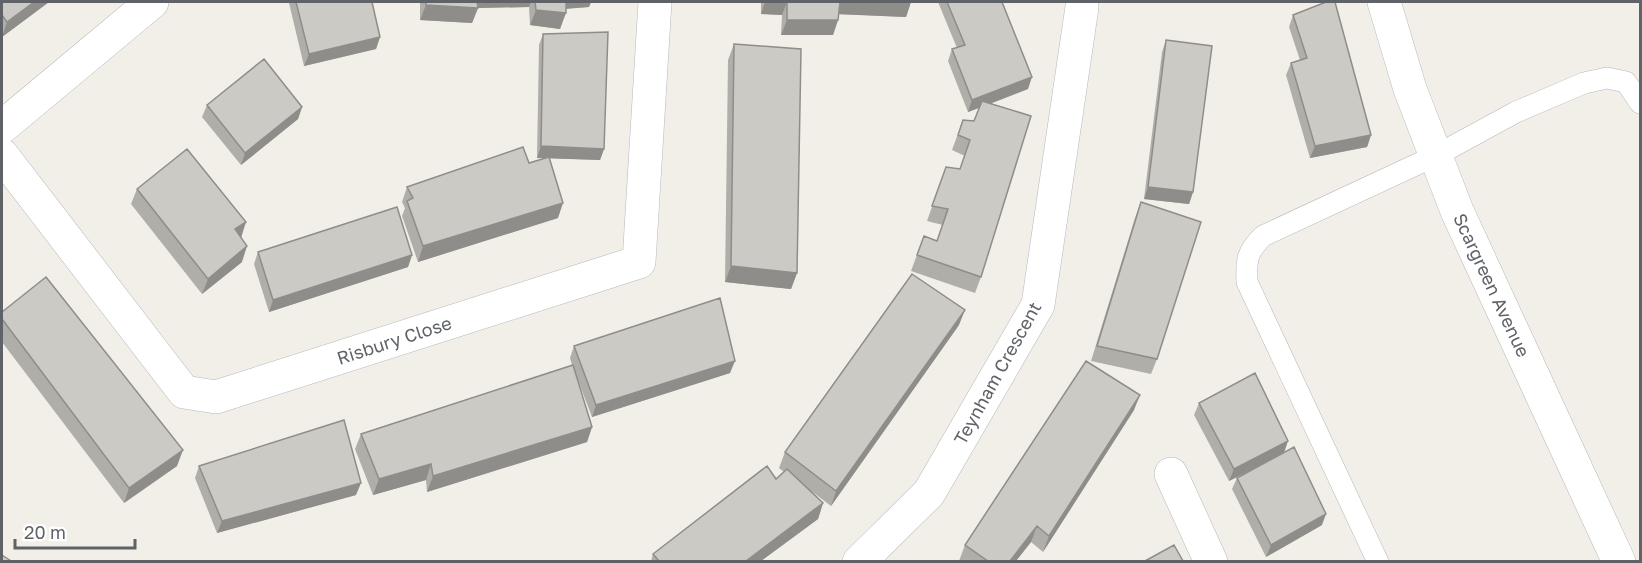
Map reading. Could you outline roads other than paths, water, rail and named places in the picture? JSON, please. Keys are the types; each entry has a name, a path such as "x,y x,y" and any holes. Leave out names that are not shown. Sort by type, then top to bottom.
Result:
{"street":[{"path":"2,127 152,2"},
{"name":"Risbury Close","path":"2,155 184,392 216,397 639,262 655,2"},
{"name":"Scargreen Avenue","path":"1384,2 1410,88 1457,211 1619,561"},
{"name":"Teynham Crescent","path":"859,561 929,493 1038,305 1085,3"},
{"path":"1172,474 1211,561"}],"lane":[{"path":"1378,561 1247,282 1246,265 1250,249 1263,236 1437,155 1516,112 1584,83 1607,78 1626,82 1641,103"}]}
